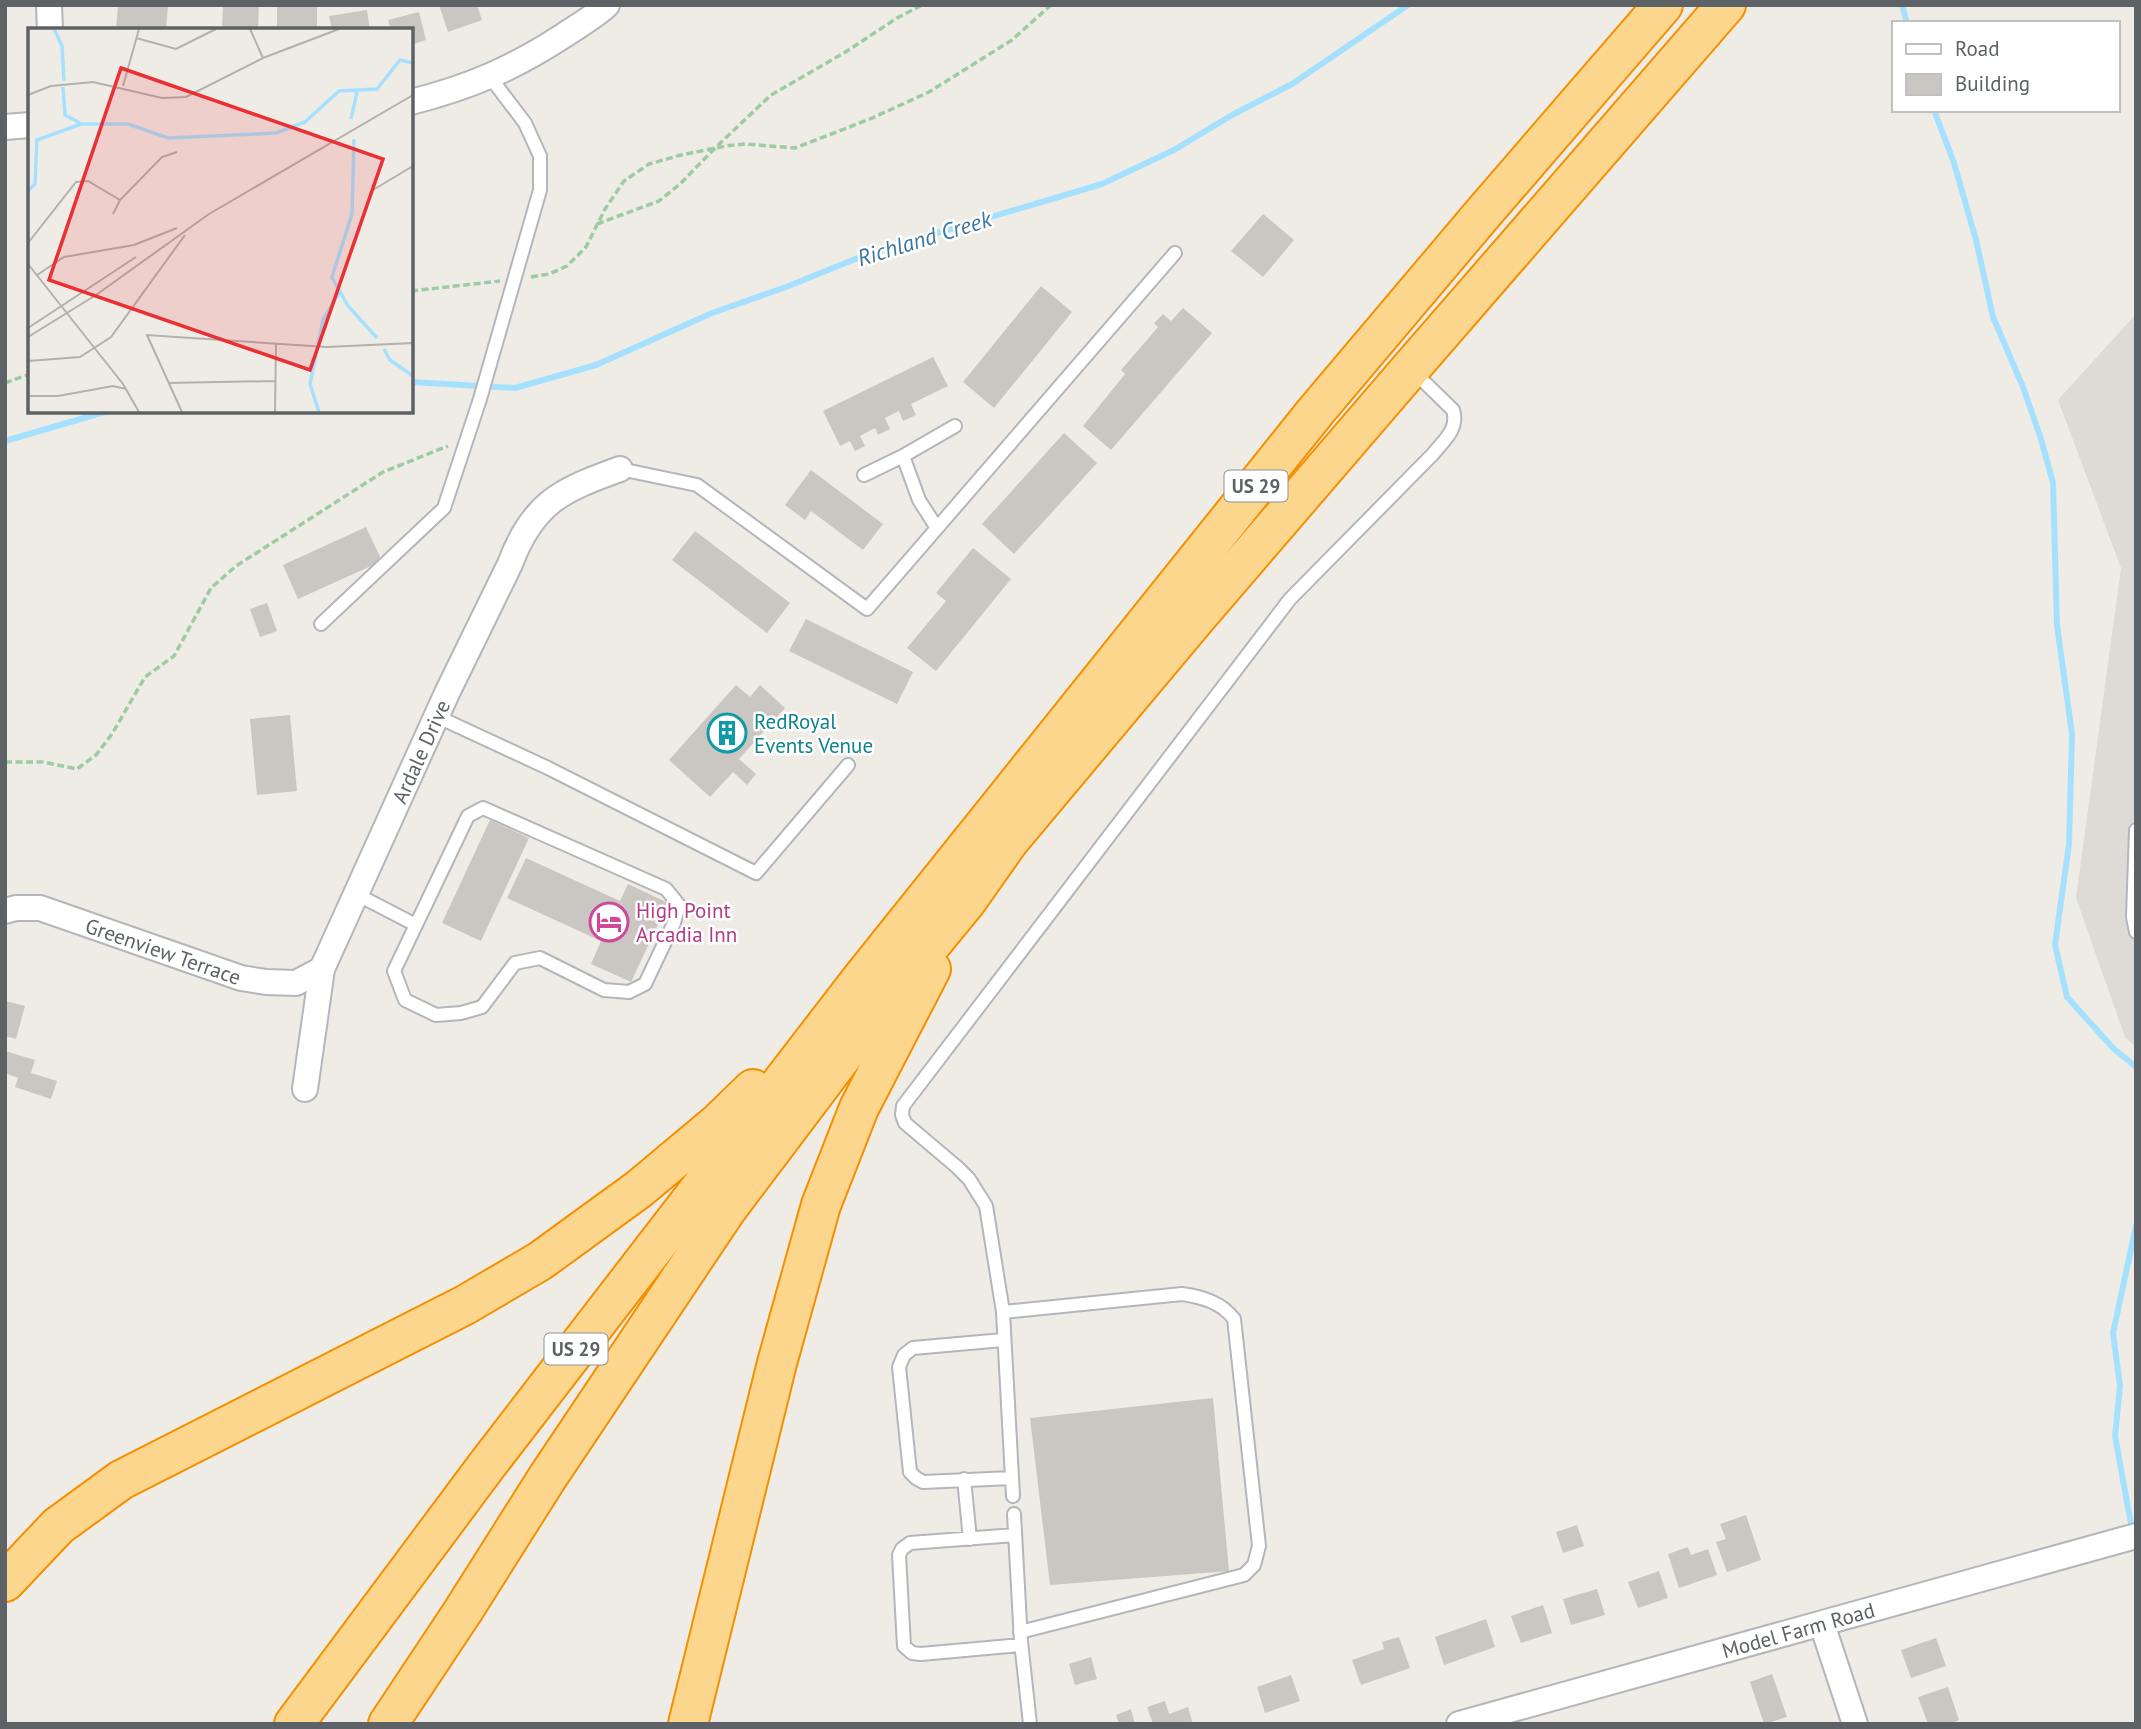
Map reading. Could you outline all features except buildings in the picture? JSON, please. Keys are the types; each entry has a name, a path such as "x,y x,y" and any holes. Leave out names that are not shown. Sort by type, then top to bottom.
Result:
{"highway":[{"name":"US 29","path":"294,1724 495,1454 862,978 1316,411 1663,5"},
{"name":"US 29","path":"388,1724 547,1478 727,1209 878,1009 966,902 1009,841 1410,369 1726,5"},
{"path":"688,1724 777,1363 821,1205 859,1108 966,902"},
{"path":"5,1583 58,1526 121,1480 465,1305 540,1261 639,1189 719,1122 766,1077 812,1019 862,978"}],"street":[{"path":"49,5 50,28"},
{"path":"413,102 453,92 490,77 542,50 607,5"},
{"path":"5,127 28,125"},
{"name":"Ardale Drive","path":"305,1089 322,969 436,716 527,527 547,504 564,491 620,469"},
{"name":"Greenview Terrace","path":"5,911 40,908 242,978 296,983 322,969"},
{"name":"Model Farm Road","path":"1459,1724 2136,1536"},
{"path":"1822,1624 1855,1724"}],"lane":[{"path":"321,624 444,508 480,400 540,190 540,156 525,123 490,77"},
{"path":"620,469 697,485 867,609 1175,253"},
{"path":"1013,1496 1003,1312 986,1206 969,1179 905,1123 903,1106 1290,600 1433,454 1452,431 1455,418 1453,410 1410,369"},
{"path":"864,475 903,457 955,426"},
{"path":"903,457 919,500 937,528"},
{"path":"436,716 548,768 756,873 848,765"},
{"path":"483,808 666,889 679,905 674,923 645,984 629,992 604,990 540,958 515,962 482,1007 461,1013 436,1015 405,1000 394,971 416,925 468,816 483,808"},
{"path":"2136,830 2133,917 2136,932"},
{"path":"356,894 416,925"},
{"path":"1003,1312 1182,1294 1210,1300 1229,1313 1234,1319 1259,1546 1254,1565 1244,1575 1021,1639 921,1654 912,1653 904,1646 899,1555 902,1549 910,1543 1015,1535"},
{"path":"1003,1340 913,1348 904,1354 900,1361 910,1472 923,1482 1012,1478"},
{"path":"964,1479 970,1539"},
{"path":"1014,1514 1021,1639 1030,1724"}],"path":[{"path":"597,224 659,201 771,95 922,5"},
{"path":"413,291 515,280 549,274 567,266 586,247 605,209 624,181 649,164 681,155 745,144 795,148 870,119 929,92 1012,40 1051,5"},
{"path":"5,383 28,375"},
{"path":"5,762 43,762 77,769 96,755 112,734 145,677 174,656 211,588 236,566 383,472 467,439"}],"shaded area":[{"path":"2136,314 2136,1047 2125,1037 2076,898 2121,568 2058,400"}],"waterway":[{"name":"Richland Creek","path":"413,382 515,388 596,365 712,313 870,253 1102,184 1174,150 1232,115 1292,84 1408,5"},
{"path":"1902,5 1906,21"},
{"path":"1935,112 1954,163 1976,240 1993,317 2023,387 2053,483 2057,625 2072,734 2069,844 2055,945 2067,997 2113,1048 2136,1067"},
{"name":"Richland Creek","path":"5,441 101,413"},
{"path":"2131,1524 2115,1436 2120,1386 2113,1333 2136,1226"}],"place":[{"name":"RedRoyal Events Venue","path":"727,733"},
{"name":"High Point Arcadia Inn","path":"609,922"}]}
